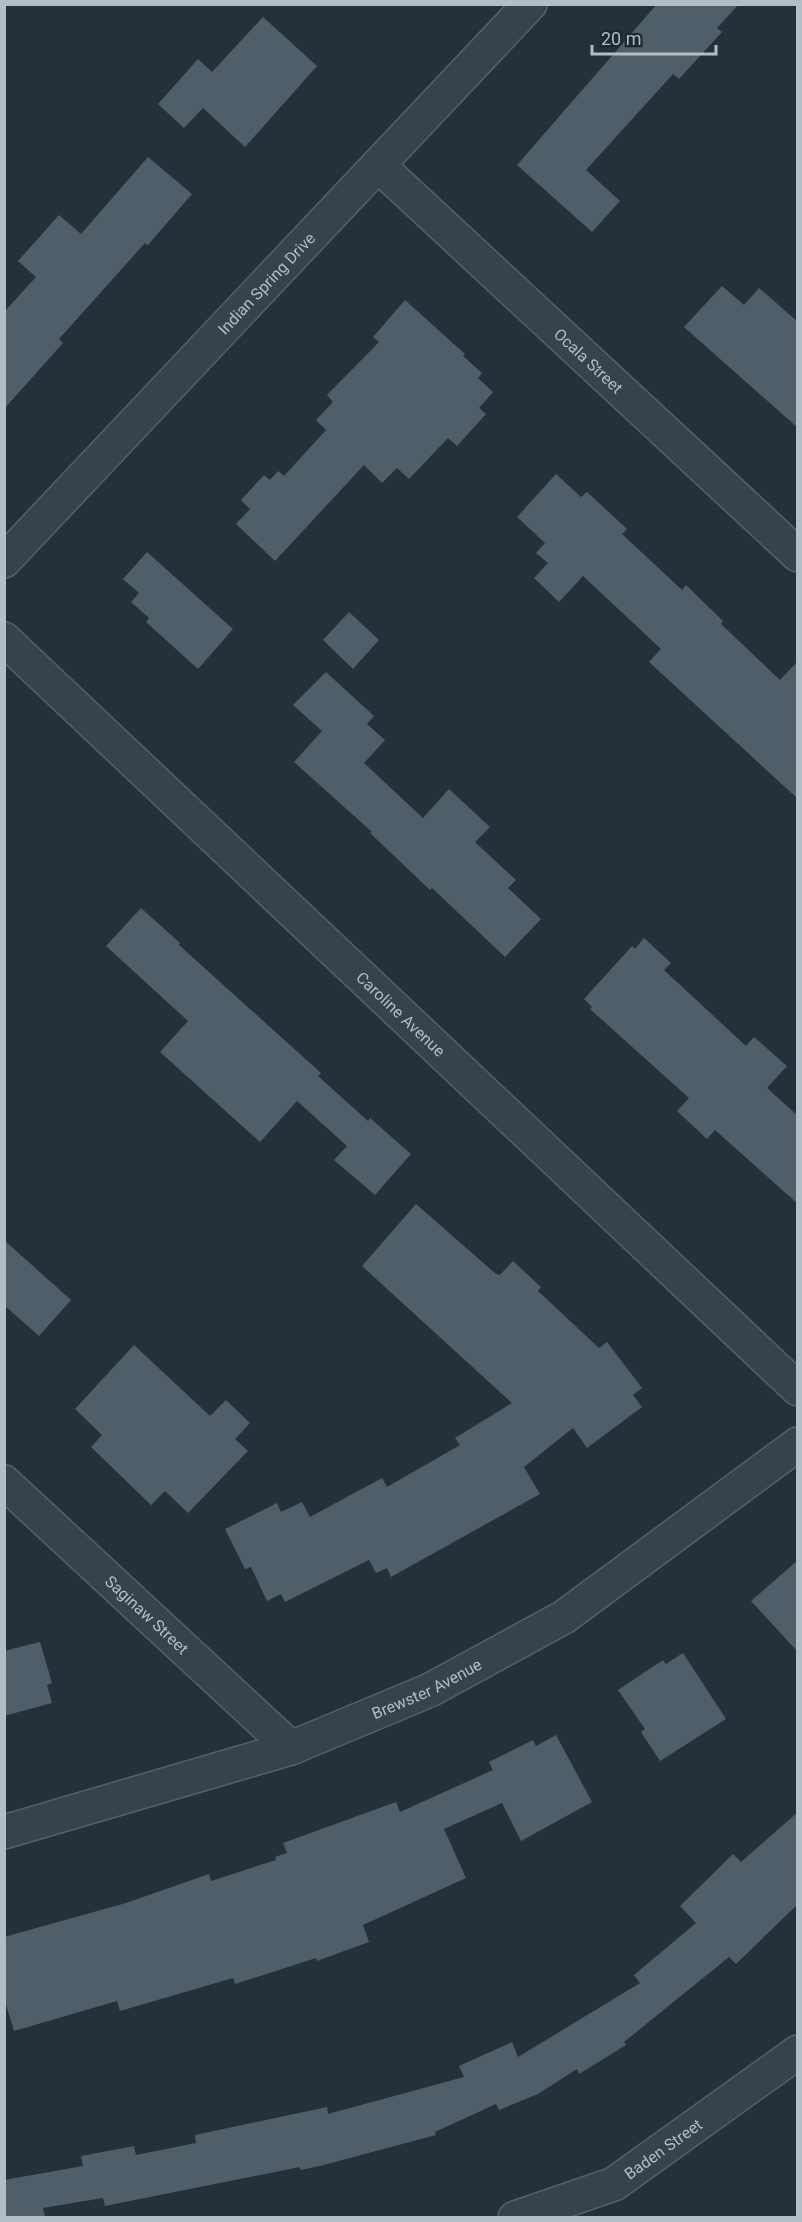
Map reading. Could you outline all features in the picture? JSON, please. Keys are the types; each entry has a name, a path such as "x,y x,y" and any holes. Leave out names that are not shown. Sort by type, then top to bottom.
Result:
{"street":[{"name":"Indian Spring Drive","path":"4,561 530,4"},
{"name":"Ocala Street","path":"379,166 798,555"},
{"name":"Caroline Avenue","path":"4,639 798,1389"},
{"name":"Brewster Avenue","path":"4,1832 291,1748 430,1690 564,1617 798,1444"},
{"name":"Saginaw Street","path":"4,1482 291,1748"},
{"name":"Baden Street","path":"515,2217 614,2184 798,2052"}],"building":[{"path":"657,4 739,4 717,28 722,32 679,79 673,74 586,170 620,201 592,232 517,165"},
{"path":"263,17 317,66 245,147 203,108 184,128 158,104 198,59 212,72"},
{"path":"148,157 192,194 148,245 145,243 59,339 63,343 4,409 4,312 36,277 18,261 59,215 81,234"},
{"path":"722,286 744,305 759,288 798,322 798,428 684,327"},
{"path":"405,300 465,354 463,356 482,373 478,378 493,392 479,408 486,414 457,446 448,438 409,479 397,468 382,483 364,465 275,561 236,524 250,509 241,500 264,475 270,480 278,471 284,476 326,430 316,420 333,402 327,395 379,342 373,337"},
{"path":"556,474 581,497 587,492 627,529 622,534 682,590 686,585 723,621 721,624 780,680 798,661 798,799 649,662 661,649 583,576 559,602 534,578 548,563 536,553 545,543 517,517"},
{"path":"147,552 233,629 198,669 146,622 149,618 131,602 139,593 123,579"},
{"path":"349,612 379,640 353,669 323,640"},
{"path":"326,672 374,716 367,724 385,740 364,763 423,818 449,789 490,827 475,842 516,880 508,888 541,919 505,957 294,762 322,731 293,705"},
{"path":"141,908 321,1073 318,1076 368,1121 370,1118 411,1154 375,1195 334,1160 347,1146 297,1101 260,1142 160,1052 188,1021 106,946"},
{"path":"644,938 671,963 664,970 746,1046 754,1037 787,1066 767,1088 798,1116 798,1204 715,1130 707,1139 677,1111 689,1098 590,1009 592,1007 584,999 632,946 635,949"},
{"path":"416,1204 496,1274 500,1275 513,1261 541,1287 538,1291 599,1348 607,1342 642,1388 633,1395 642,1407 587,1448 573,1428 524,1467 540,1494 391,1577 387,1568 376,1573 369,1560 285,1602 281,1594 267,1601 251,1567 245,1569 225,1529 277,1503 281,1512 302,1502 310,1517 382,1478 387,1487 460,1445 455,1438 512,1403 362,1266"},
{"path":"4,1240 71,1300 39,1336 4,1305"},
{"path":"134,1345 210,1416 226,1400 250,1423 235,1439 248,1451 188,1513 165,1491 151,1505 91,1447 102,1435 75,1409"},
{"path":"798,1560 798,1652 751,1601"},
{"path":"40,1642 52,1683 47,1685 52,1703 4,1716 4,1651"},
{"path":"683,1653 726,1719 660,1761 641,1732 645,1729 618,1690 663,1660 666,1664"},
{"path":"556,1735 592,1802 521,1841 502,1803 444,1829 466,1878 363,1925 369,1942 317,1961 316,1958 235,1984 233,1978 120,2011 117,2001 14,2031 4,1998 4,1937 126,1903 209,1874 211,1881 276,1860 275,1857 287,1853 283,1843 396,1802 400,1812 493,1770 489,1762 533,1740 536,1746"},
{"path":"798,1812 798,1904 736,1964 729,1957 624,2042 626,2045 579,2074 577,2069 538,2094 499,2110 496,2104 435,2132 436,2135 320,2166 300,2170 300,2167 105,2206 103,2198 43,2208 45,2217 4,2217 4,2180 83,2166 81,2156 134,2146 136,2155 196,2143 195,2135 327,2107 328,2114 464,2077 459,2066 512,2042 518,2057 640,1983 634,1975 696,1923 680,1906 733,1854 741,1862"}]}
